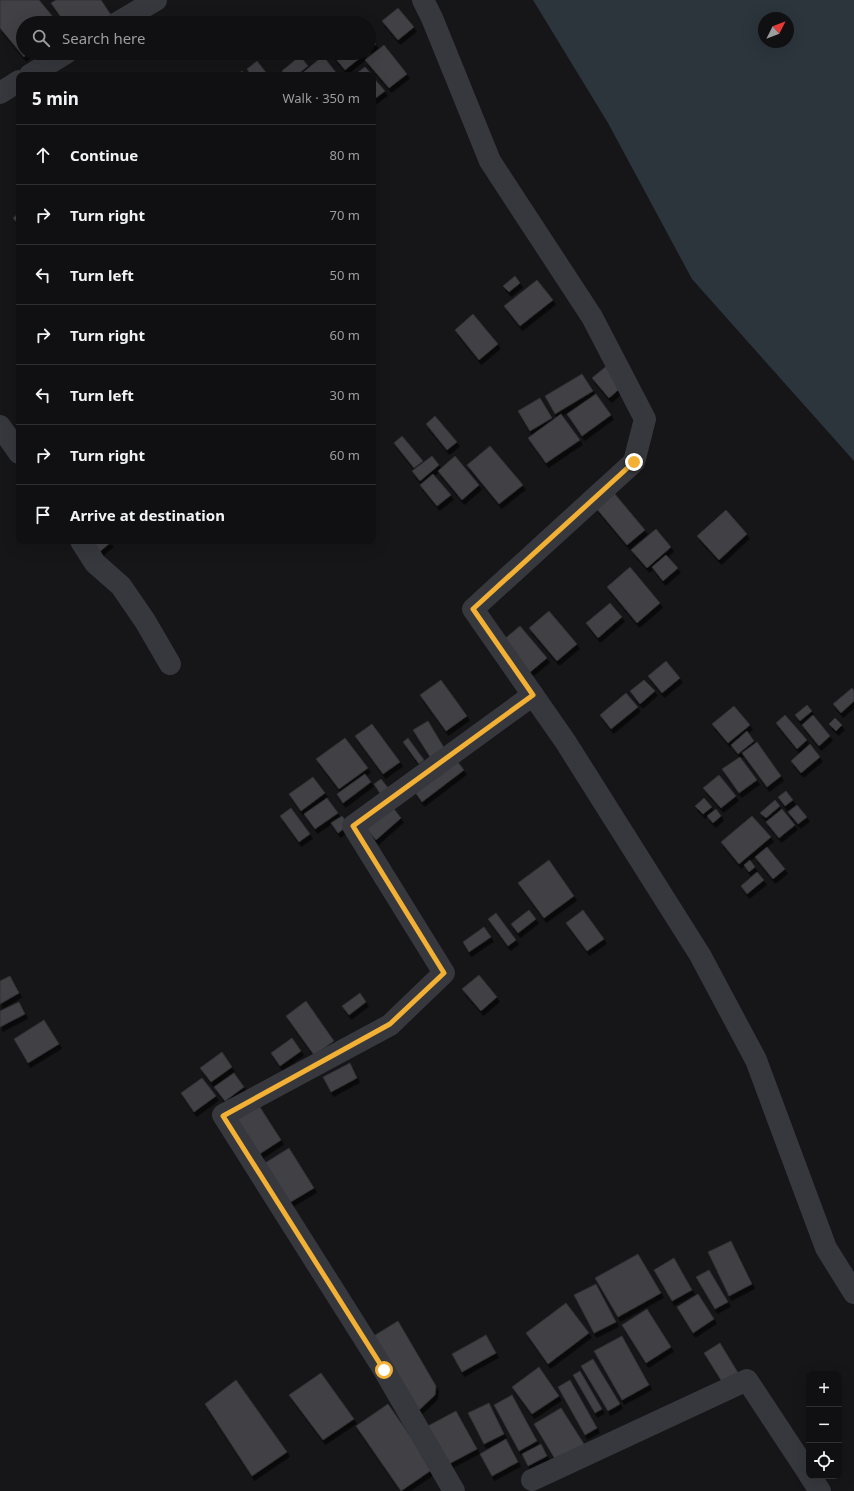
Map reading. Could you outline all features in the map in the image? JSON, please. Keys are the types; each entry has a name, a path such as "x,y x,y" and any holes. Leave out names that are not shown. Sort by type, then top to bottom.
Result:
{"street":[{"path":"129,16 156,0"},
{"path":"423,0 432,18 490,161 592,317 645,419 634,462 473,609 565,741 704,962 756,1060 826,1248 854,1293"},
{"path":"35,72 55,60"},
{"path":"0,93 16,83"},
{"path":"0,426 16,449"},
{"path":"83,544 95,563 121,586 170,664"},
{"path":"454,1491 384,1370 223,1116 390,1024 444,973 353,826 533,695"},
{"path":"532,1480 747,1380 806,1469"},
{"path":"812,1479 820,1491"}],"shaded area":[{"path":"533,0 854,0 854,461 692,279 608,123"}],"building":[{"path":"0,0 39,0 52,16 16,16 16,47 0,28"},
{"path":"56,0 101,0 111,15 60,16 51,3"},
{"path":"398,8 414,27 398,40 382,21"},
{"path":"384,45 407,74 389,88 365,60 376,60 376,51"},
{"path":"295,60 303,60 308,66 301,72 282,71"},
{"path":"318,60 326,60 336,72 304,72"},
{"path":"337,60 357,60 345,70"},
{"path":"257,61 266,72 249,72 247,69"},
{"path":"365,67 369,72 358,72"},
{"path":"376,80 385,91 376,98"},
{"path":"515,276 520,283 509,292 503,286"},
{"path":"537,280 553,300 520,326 504,306"},
{"path":"473,314 498,344 479,360 455,330"},
{"path":"609,364 625,384 609,398 592,378"},
{"path":"582,374 593,391 555,414 545,396"},
{"path":"596,394 611,415 582,436 567,414"},
{"path":"540,398 552,418 530,431 518,411"},
{"path":"561,414 580,440 546,463 528,438"},
{"path":"435,416 457,442 447,450 426,424"},
{"path":"402,436 423,461 414,468 394,443"},
{"path":"490,446 523,485 499,504 467,465"},
{"path":"432,456 439,465 420,481 412,471"},
{"path":"455,456 479,485 462,500 438,471"},
{"path":"433,474 451,495 437,506 420,485"},
{"path":"614,493 645,530 627,545 596,508"},
{"path":"726,510 747,534 719,560 697,536"},
{"path":"656,529 671,547 647,568 631,550"},
{"path":"87,544 109,544 96,555"},
{"path":"666,555 678,568 663,581 652,567"},
{"path":"630,567 660,603 637,623 607,587"},
{"path":"610,603 622,617 598,638 586,623"},
{"path":"549,611 577,644 557,661 529,628"},
{"path":"520,626 547,658 529,673 502,641"},
{"path":"666,661 680,678 662,693 648,676"},
{"path":"441,680 467,716 446,731 420,695"},
{"path":"644,680 655,691 640,704 630,691"},
{"path":"852,688 854,691 854,701 841,713 833,704"},
{"path":"626,693 638,707 611,729 600,715"},
{"path":"807,705 812,711 800,721 795,715"},
{"path":"734,706 750,725 728,743 712,724"},
{"path":"785,715 807,740 797,749 776,723"},
{"path":"813,715 830,736 819,746 802,725"},
{"path":"835,718 842,725 836,731 829,724"},
{"path":"428,721 446,751 432,760 413,730"},
{"path":"372,724 400,762 383,774 355,736"},
{"path":"747,731 754,741 738,754 731,745"},
{"path":"345,738 368,768 339,789 316,759"},
{"path":"408,738 424,760 419,764 403,742"},
{"path":"757,742 781,776 767,787 742,753"},
{"path":"810,744 820,757 801,773 791,761"},
{"path":"454,757 464,770 422,802 412,788"},
{"path":"740,757 757,780 739,793 722,769"},
{"path":"365,774 371,782 343,803 337,794"},
{"path":"719,775 736,796 721,808 703,788"},
{"path":"313,777 325,793 301,811 289,794"},
{"path":"381,779 389,789 381,795 374,784"},
{"path":"786,791 793,800 785,806 778,797"},
{"path":"327,798 338,813 315,829 304,814"},
{"path":"704,798 712,807 703,814 695,806"},
{"path":"775,800 780,806 766,818 760,813"},
{"path":"391,805 401,818 376,840 365,827"},
{"path":"797,805 807,817 798,824 788,812"},
{"path":"291,808 310,834 299,842 280,816"},
{"path":"716,809 721,816 713,823 707,816"},
{"path":"782,809 795,825 779,838 766,822"},
{"path":"342,816 349,825 338,833 331,823"},
{"path":"752,816 771,837 739,864 721,842"},
{"path":"767,847 785,869 773,879 755,857"},
{"path":"549,860 574,896 544,918 518,883"},
{"path":"750,860 755,867 749,872 744,865"},
{"path":"757,872 764,880 747,894 741,886"},
{"path":"529,910 536,919 518,933 511,924"},
{"path":"583,910 604,939 587,951 566,923"},
{"path":"496,913 516,940 508,946 488,919"},
{"path":"484,927 491,937 469,952 463,942"},
{"path":"479,975 497,997 481,1011 462,989"},
{"path":"10,976 19,993 0,1004 0,981"},
{"path":"360,993 366,1002 349,1015 342,1006"},
{"path":"306,1001 334,1041 314,1055 286,1016"},
{"path":"19,1002 25,1014 0,1027 0,1011"},
{"path":"44,1020 59,1044 28,1063 14,1039"},
{"path":"292,1038 301,1051 280,1066 271,1053"},
{"path":"222,1052 232,1067 211,1082 200,1068"},
{"path":"350,1063 357,1078 331,1092 323,1077"},
{"path":"234,1073 244,1087 225,1101 214,1087"},
{"path":"202,1078 216,1096 194,1112 181,1093"},
{"path":"258,1104 281,1140 255,1157 232,1121"},
{"path":"289,1148 314,1188 289,1203 265,1163"},
{"path":"731,1241 752,1284 729,1296 708,1252"},
{"path":"638,1254 661,1293 618,1317 595,1278"},
{"path":"674,1258 692,1290 672,1301 654,1270"},
{"path":"709,1270 728,1302 715,1309 696,1277"},
{"path":"596,1284 616,1322 594,1333 574,1295"},
{"path":"698,1294 714,1319 693,1333 677,1307"},
{"path":"566,1303 589,1333 548,1364 526,1333"},
{"path":"647,1309 671,1347 646,1363 622,1325"},
{"path":"398,1321 436,1386 435,1395 417,1412 372,1337"},
{"path":"486,1335 496,1353 462,1372 452,1354"},
{"path":"622,1336 649,1385 622,1400 594,1351"},
{"path":"720,1343 740,1376 724,1385 704,1353"},
{"path":"593,1359 620,1404 608,1411 581,1366"},
{"path":"539,1367 559,1396 532,1414 512,1387"},
{"path":"580,1371 602,1409 595,1413 573,1375"},
{"path":"321,1373 354,1419 323,1440 289,1395"},
{"path":"236,1380 287,1452 252,1476 205,1404"},
{"path":"570,1380 597,1428 585,1435 558,1387"},
{"path":"512,1395 537,1441 519,1451 494,1405"},
{"path":"489,1403 504,1434 484,1444 468,1413"},
{"path":"388,1404 433,1469 401,1491 356,1426"},
{"path":"561,1408 586,1447 558,1464 534,1424"},
{"path":"456,1411 477,1449 447,1465 426,1427"},
{"path":"506,1439 518,1462 492,1476 480,1454"},
{"path":"541,1444 547,1456 528,1466 522,1454"}],"route":[{"path":"384,1370 223,1116 390,1024 444,973 353,826 533,695 473,609 634,462"}]}
